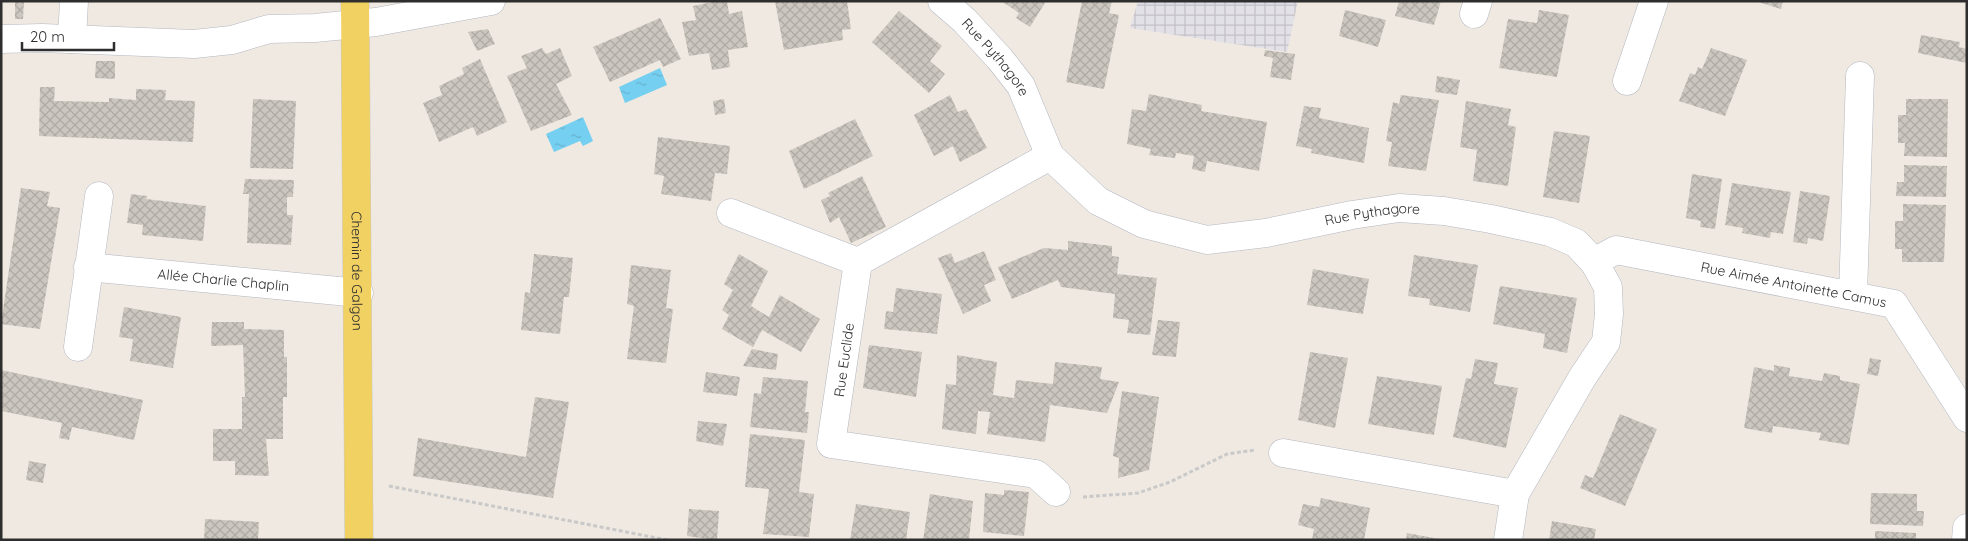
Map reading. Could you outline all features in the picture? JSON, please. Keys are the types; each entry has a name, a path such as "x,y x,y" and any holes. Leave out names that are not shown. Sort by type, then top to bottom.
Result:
{"main road":[{"name":"Chemin de Galgon","path":"355,13 359,540"}],"street":[{"path":"72,39 74,1"},
{"path":"1,39 72,39 194,44 232,40 269,29 355,13 492,1"},
{"name":"Rue Pythagore","path":"942,1 964,20 1000,59 1020,86 1050,156 1098,201 1144,224 1207,240 1266,233 1352,215 1399,208 1444,211 1550,232 1576,244 1594,262 1608,287 1609,314 1606,342 1582,378 1515,494 1508,540"},
{"path":"1627,81 1654,1"},
{"path":"1853,295 1860,76"},
{"path":"731,212 858,262 1050,156"},
{"path":"78,347 88,267 100,196"},
{"name":"Rue Aimée Antoinette Camus","path":"1594,262 1616,250 1894,304 1967,418"},
{"name":"Rue Euclide","path":"858,262 831,444 1036,474 1056,492"},
{"name":"Allée Charlie Chaplin","path":"88,267 358,293"},
{"path":"1283,453 1515,494"},
{"path":"1966,540 1967,528"}],"path":[{"path":"1056,492 1088,498 1138,493 1170,482 1227,454 1256,450 1283,453"},
{"path":"359,480 668,540"}],"shaded area":[{"path":"1138,1 1298,1 1287,52 1130,28"}],"water":[{"path":"660,68 667,85 625,103 619,87"},
{"path":"583,117 593,141 583,146 580,141 554,152 546,134"}],"building":[{"path":"15,1 24,1 23,19 15,19"},
{"path":"727,1 729,14 742,11 748,47 728,50 730,67 712,70 709,53 689,56 682,22 696,20 693,6"},
{"path":"775,1 847,1 851,29 842,30 843,40 784,50"},
{"path":"1001,1 1046,1 1030,27 1016,18 1019,13"},
{"path":"1082,1 1112,1 1109,13 1119,15 1104,89 1066,82"},
{"path":"1399,1 1441,1 1434,25 1395,16"},
{"path":"1755,1 1783,1 1781,9"},
{"path":"1345,10 1386,20 1378,47 1339,36"},
{"path":"1539,10 1569,15 1557,77 1499,68 1508,19 1537,23"},
{"path":"899,11 942,46 930,61 945,74 929,93 872,42"},
{"path":"660,18 681,59 663,67 660,60 610,82 593,47"},
{"path":"488,29 495,44 477,51 468,32"},
{"path":"1921,35 1960,42 1959,47 1967,49 1967,63 1918,53"},
{"path":"542,48 546,54 560,48 572,76 556,84 572,115 531,131 507,76 527,68 521,56"},
{"path":"1711,48 1747,60 1725,116 1679,101 1690,73 1695,75 1698,67 1702,69"},
{"path":"1265,50 1295,54 1291,80 1270,77 1273,58 1264,56"},
{"path":"480,59 507,122 477,136 473,127 439,142 423,103 442,95 439,86 464,74 462,68"},
{"path":"96,61 115,61 115,79 95,78"},
{"path":"1437,76 1460,80 1457,95 1435,92"},
{"path":"40,87 55,87 54,101 109,102 109,98 136,100 136,89 166,90 165,100 195,101 193,142 39,136"},
{"path":"1149,94 1202,105 1201,111 1267,122 1259,171 1207,161 1205,172 1192,169 1194,156 1176,153 1175,158 1149,155 1151,149 1127,144 1132,109 1146,111"},
{"path":"950,95 958,112 966,109 987,148 960,162 953,146 934,156 914,115"},
{"path":"1401,95 1439,100 1426,171 1388,166 1392,142 1386,141 1393,102 1399,104"},
{"path":"253,99 296,101 293,169 250,168"},
{"path":"724,99 726,113 715,115 713,101"},
{"path":"1906,99 1948,99 1947,157 1904,156 1905,143 1898,143 1898,115 1906,115"},
{"path":"1466,101 1511,109 1508,125 1516,127 1508,186 1473,181 1477,150 1460,147"},
{"path":"1304,106 1321,108 1319,118 1369,128 1364,163 1311,153 1312,149 1296,146"},
{"path":"855,119 873,156 804,189 789,151"},
{"path":"1554,131 1590,136 1579,203 1543,197"},
{"path":"658,137 730,146 727,174 715,173 711,201 661,194 664,176 654,174"},
{"path":"1904,165 1947,166 1946,197 1896,196 1897,182 1904,182"},
{"path":"1692,174 1722,179 1715,229 1700,227 1701,221 1686,218"},
{"path":"862,176 886,227 851,243 839,217 830,223 821,200 830,196 828,193"},
{"path":"245,179 294,180 293,197 287,197 287,215 293,215 291,245 247,243 249,194 243,194"},
{"path":"1732,183 1791,192 1783,234 1771,232 1770,238 1742,233 1743,228 1725,225"},
{"path":"21,188 50,192 47,206 60,208 40,329 1,324"},
{"path":"1800,191 1830,196 1823,241 1808,238 1807,244 1793,242"},
{"path":"131,194 147,196 146,199 206,206 203,241 142,235 143,225 127,223"},
{"path":"1903,204 1946,205 1944,262 1902,262 1902,249 1895,249 1895,221 1903,221"},
{"path":"1068,241 1112,246 1112,256 1119,257 1117,274 1157,278 1150,335 1127,333 1129,320 1113,318 1115,294 1061,287 1058,280 1012,299 998,267 1044,248 1068,250"},
{"path":"984,251 996,280 984,285 991,301 963,314 938,258 951,253 955,263"},
{"path":"534,254 573,258 569,297 564,297 560,334 521,330 525,292 530,293"},
{"path":"739,254 768,271 751,306 769,317 780,295 820,319 801,352 762,330 753,347 722,329 729,315 722,310 733,290 724,284"},
{"path":"1414,255 1478,265 1470,312 1429,305 1430,299 1408,296"},
{"path":"631,265 671,270 666,308 673,309 666,363 627,359 634,306 627,304"},
{"path":"1313,269 1369,279 1363,314 1307,305"},
{"path":"1500,286 1577,298 1567,353 1543,348 1545,334 1493,324"},
{"path":"896,288 942,294 937,334 884,329 886,311 893,312"},
{"path":"124,307 181,317 173,368 130,361 133,339 119,337"},
{"path":"1158,320 1180,322 1176,357 1152,355"},
{"path":"212,322 244,322 244,329 284,330 284,357 287,357 287,397 283,397 283,439 266,439 269,476 235,475 235,461 213,461 213,429 242,429 242,397 245,397 243,345 211,346"},
{"path":"869,345 922,352 916,397 863,388"},
{"path":"752,349 778,354 776,370 743,366"},
{"path":"1310,352 1348,358 1335,428 1298,420"},
{"path":"957,355 997,362 993,395 1014,398 1016,380 1053,384 1055,362 1102,367 1100,379 1119,382 1107,413 1050,405 1045,442 987,434 990,412 978,411 976,434 942,429 946,384 956,385"},
{"path":"1870,358 1881,360 1878,376 1867,374"},
{"path":"1475,359 1498,363 1494,384 1518,388 1506,448 1453,437 1466,378 1471,379"},
{"path":"1774,365 1790,368 1789,376 1822,381 1824,373 1840,376 1840,380 1860,384 1849,445 1819,440 1821,433 1773,426 1772,433 1744,428 1754,367 1774,371"},
{"path":"1,370 143,400 134,440 72,427 69,440 59,438 62,423 1,411"},
{"path":"706,372 740,377 737,396 703,392"},
{"path":"1377,376 1442,386 1434,435 1368,424"},
{"path":"763,377 808,381 805,412 809,412 807,433 750,427 754,393 761,394"},
{"path":"1122,391 1159,397 1149,470 1118,478 1119,458 1113,456"},
{"path":"535,397 569,402 553,498 413,476 418,438 526,457"},
{"path":"1620,414 1657,429 1625,506 1580,488 1585,475 1593,478"},
{"path":"698,421 727,424 723,446 696,441"},
{"path":"750,434 805,440 799,492 814,494 809,537 763,534 769,489 745,487"},
{"path":"29,461 46,464 43,483 26,480"},
{"path":"1004,490 1029,492 1024,536 983,532 985,493 1004,495"},
{"path":"1871,493 1917,494 1917,511 1924,511 1923,526 1870,524"},
{"path":"930,494 973,501 969,540 923,540"},
{"path":"1321,498 1370,508 1364,540 1312,540 1314,529 1298,525 1303,504 1319,507"},
{"path":"856,504 910,512 906,540 850,540"},
{"path":"689,509 719,511 717,540 687,536"},
{"path":"205,519 259,522 258,540 204,540"},
{"path":"1552,521 1596,529 1594,540 1549,540"},
{"path":"1875,531 1916,533 1916,540 1875,540"},
{"path":"1407,533 1439,539 1439,540 1406,540"}]}
